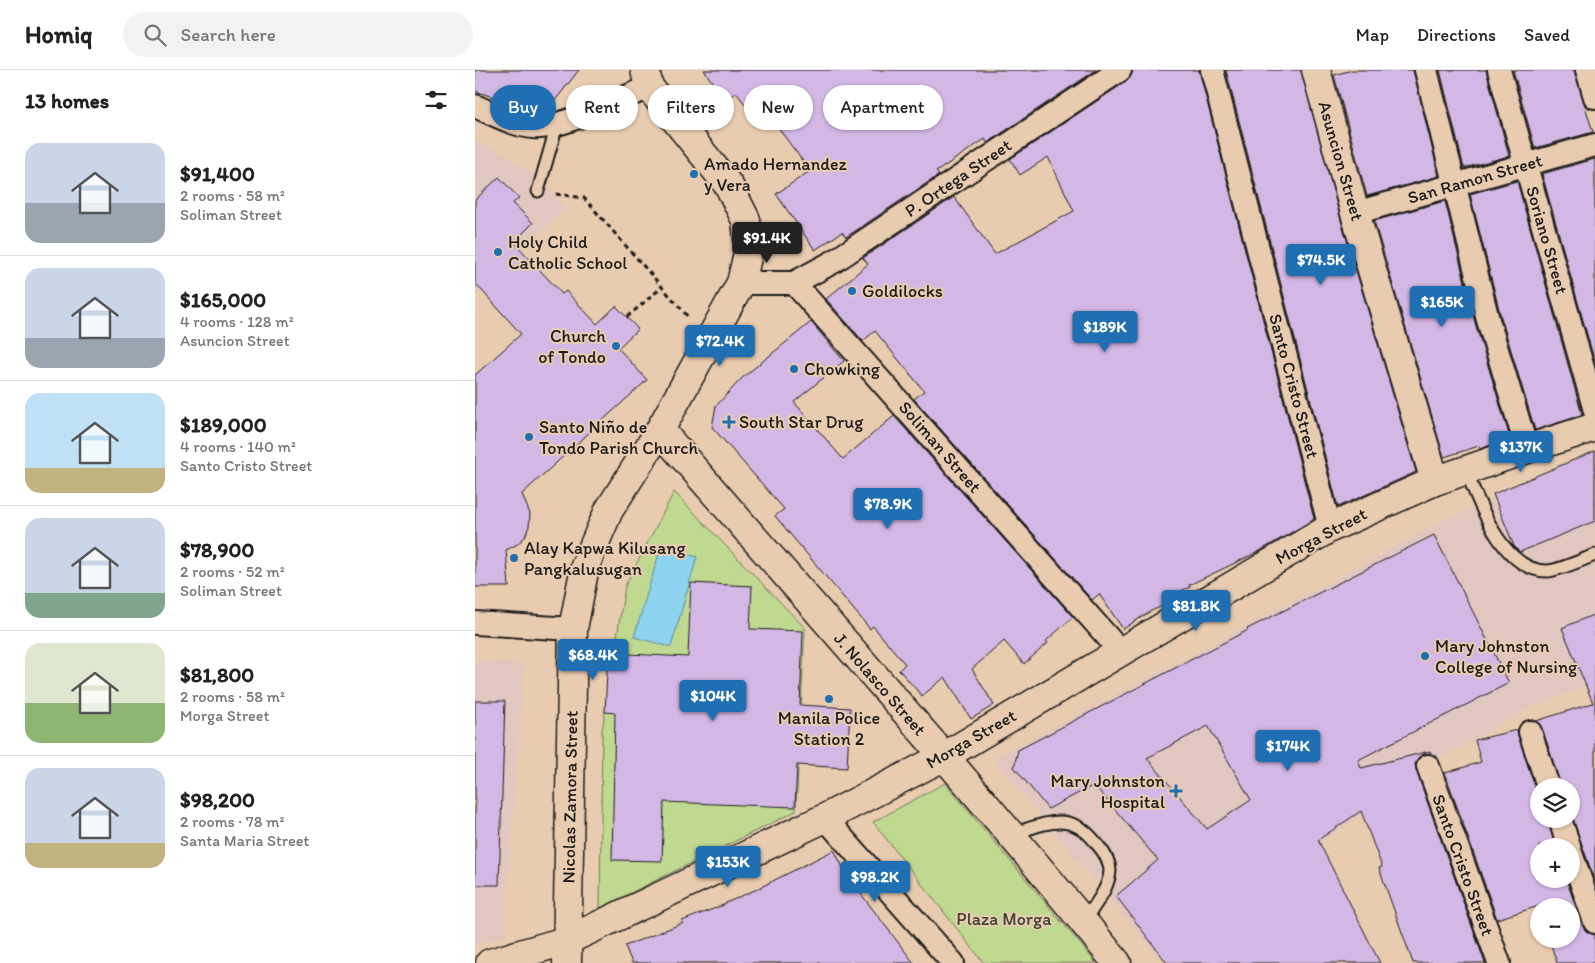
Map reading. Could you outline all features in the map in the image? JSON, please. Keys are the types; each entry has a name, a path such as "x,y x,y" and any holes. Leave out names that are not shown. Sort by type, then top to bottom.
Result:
{"street":[{"name":"P. Ortega Street","path":"794,283 833,262 1120,70"},
{"name":"Santo Cristo Street","path":"1212,70 1331,528"},
{"name":"Asuncion Street","path":"1316,70 1355,212 1435,481"},
{"path":"1426,70 1488,320 1527,449"},
{"name":"Soriano Street","path":"1499,70 1595,411"},
{"path":"1587,70 1595,97"},
{"path":"475,106 510,122 534,128 557,125 647,78"},
{"name":"Nicolas Zamora Street","path":"568,952 573,629 585,566 609,510 660,430 741,283 749,250 747,220 729,186 647,78"},
{"name":"San Ramon Street","path":"1355,212 1595,145"},
{"path":"741,283 794,283"},
{"name":"Soliman Street","path":"794,283 1121,652"},
{"name":"Morga Street","path":"490,963 568,952 943,757 1331,528 1435,481 1595,427"},
{"name":"J. Nolasco Street","path":"660,430 943,757 1117,963"},
{"path":"475,623 573,629"},
{"path":"1530,732 1546,778"},
{"name":"Santo Cristo Street","path":"1428,766 1499,963"},
{"path":"825,818 953,963"},
{"path":"1580,879 1595,922"}],"lane":[{"path":"539,190 557,125"},
{"path":"1466,471 1481,507 1500,540 1510,554 1520,561 1535,569 1549,571 1595,555"},
{"path":"1009,834 1048,823 1064,822 1079,825 1093,838 1102,850 1110,869 1107,884 1084,922"}],"path":[{"path":"539,190 585,198 710,342"},
{"path":"627,317 662,287"}],"shaded area":[{"name":"Holy Child Catholic School","path":"475,140 495,149 542,181 566,208 475,297"},
{"path":"1595,456 1595,681 1524,711 1432,763 1351,822 1158,956 993,759 1441,522"},
{"path":"475,661 524,664 504,936 475,944"}],"green space":[{"path":"674,492 805,628 796,811 600,908 602,731 625,586"},
{"name":"Plaza Morga","path":"945,783 1096,963 984,963 873,822"}],"water":[{"path":"661,547 697,557 671,647 634,637"}],"building":[{"path":"475,70 579,70 556,99 556,85 490,85 490,96 475,91"},
{"path":"704,70 1096,70 987,143 985,139 936,172 939,175 846,237 842,232 815,250 776,194 810,171 780,130 813,130 813,85 744,85 744,103 736,92 734,94 734,85 714,85"},
{"path":"1133,70 1199,70 1314,519 1258,552 1169,596 1172,602 1151,611 1123,629 1099,594 1092,600 914,399 924,391 875,331 863,341 826,299 868,264 863,258 954,197 995,254 1074,211 1048,157 1020,175 1010,159 1127,81"},
{"path":"1226,70 1301,70 1340,217 1416,472 1338,507"},
{"path":"1352,70 1413,70 1439,176 1367,196 1334,75"},
{"path":"1440,70 1486,70 1509,156 1464,168"},
{"path":"1513,70 1574,70 1593,132 1535,148"},
{"path":"1595,159 1595,363 1542,174"},
{"name":"Santo Niño de Tondo Parish Church","path":"499,177 519,198 513,203 533,223 514,242 562,294 566,291 597,324 616,306 638,329 618,348 647,380 522,494 530,514 529,526 525,537 516,545 506,550 509,587 475,587 475,375 521,334 475,283 475,200"},
{"path":"1517,181 1582,415 1535,430 1501,317 1470,194"},
{"path":"1445,201 1475,323 1510,438 1480,449 1479,446 1444,457 1374,221"},
{"path":"811,322 844,361 794,402 843,459 894,416 1073,617 1024,664 1004,641 972,669 994,705 971,719 945,677 922,696 899,670 905,664 873,626 870,629 775,516 784,509 712,427 716,406 742,378"},
{"path":"1595,451 1595,521 1520,552 1514,546 1493,494"},
{"path":"1434,535 1509,683 1358,760 1361,768 1430,751 1431,753 1424,754 1418,758 1415,764 1416,770 1485,963 1413,963 1379,868 1382,867 1361,811 1318,840 1380,963 1167,963 1116,896 1158,860 1094,785 1048,809 1014,767 1018,750 1247,629","holes":["1208,726 1251,800 1207,829 1147,758"]},
{"path":"691,583 752,586 750,629 803,631 800,705 850,708 847,768 797,765 795,807 664,802 662,861 612,860 615,713 605,712 608,653 688,657"},
{"path":"1595,614 1595,882 1576,828 1580,828 1580,778 1558,778 1542,728 1536,721 1593,703 1562,628"},
{"path":"475,701 505,701 499,885 475,885"},
{"path":"1517,730 1532,778 1530,778 1530,828 1550,828 1553,838 1530,838 1530,888 1569,888 1573,898 1530,898 1530,909 1497,919 1445,773 1481,762 1475,740"},
{"path":"834,850 848,877 914,963 632,963 625,946 726,904"},
{"path":"1580,919 1587,932 1595,935 1595,963 1557,963 1552,948 1580,948"}],"place":[{"name":"Amado Hernandez y Vera","path":"694,174"},
{"name":"Holy Child Catholic School","path":"498,252"},
{"name":"Goldilocks","path":"852,291"},
{"name":"Church of Tondo","path":"616,346"},
{"name":"Chowking","path":"794,369"},
{"name":"South Star Drug","path":"729,422"},
{"name":"Santo Niño de Tondo Parish Church","path":"529,437"},
{"name":"Alay Kapwa Kilusang Pangkalusugan","path":"514,558"},
{"name":"Mary Johnston College of Nursing","path":"1425,656"},
{"name":"Manila Police Station 2","path":"829,699"},
{"name":"Mary Johnston Hospital","path":"1176,791"}]}
